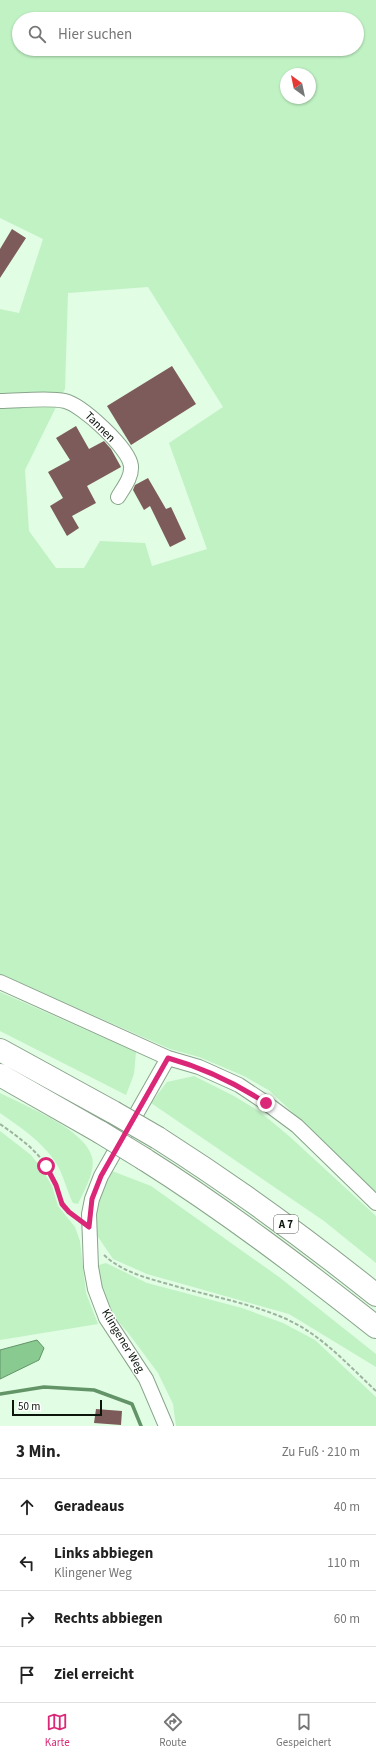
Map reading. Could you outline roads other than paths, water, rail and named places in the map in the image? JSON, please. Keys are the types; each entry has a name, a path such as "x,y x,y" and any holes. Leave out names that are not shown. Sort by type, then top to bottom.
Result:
{"highway":[{"name":"A 7","path":"0,1050 158,1138 256,1203 310,1242 376,1295"},
{"name":"A 7","path":"0,1075 100,1132 200,1194 290,1260 376,1327"}],"street":[{"name":"Tannen","path":"0,401 64,401 76,405 92,417 129,459 130,476 118,496"},
{"path":"0,982 168,1058 205,1070 239,1085 297,1126 376,1203"},
{"name":"Klingener Weg","path":"166,1426 146,1379 106,1318 96,1289 91,1267 89,1227 92,1199 101,1176 168,1058"}],"waterway":[{"path":"0,1394 44,1387 94,1390 132,1404 141,1426"}]}
